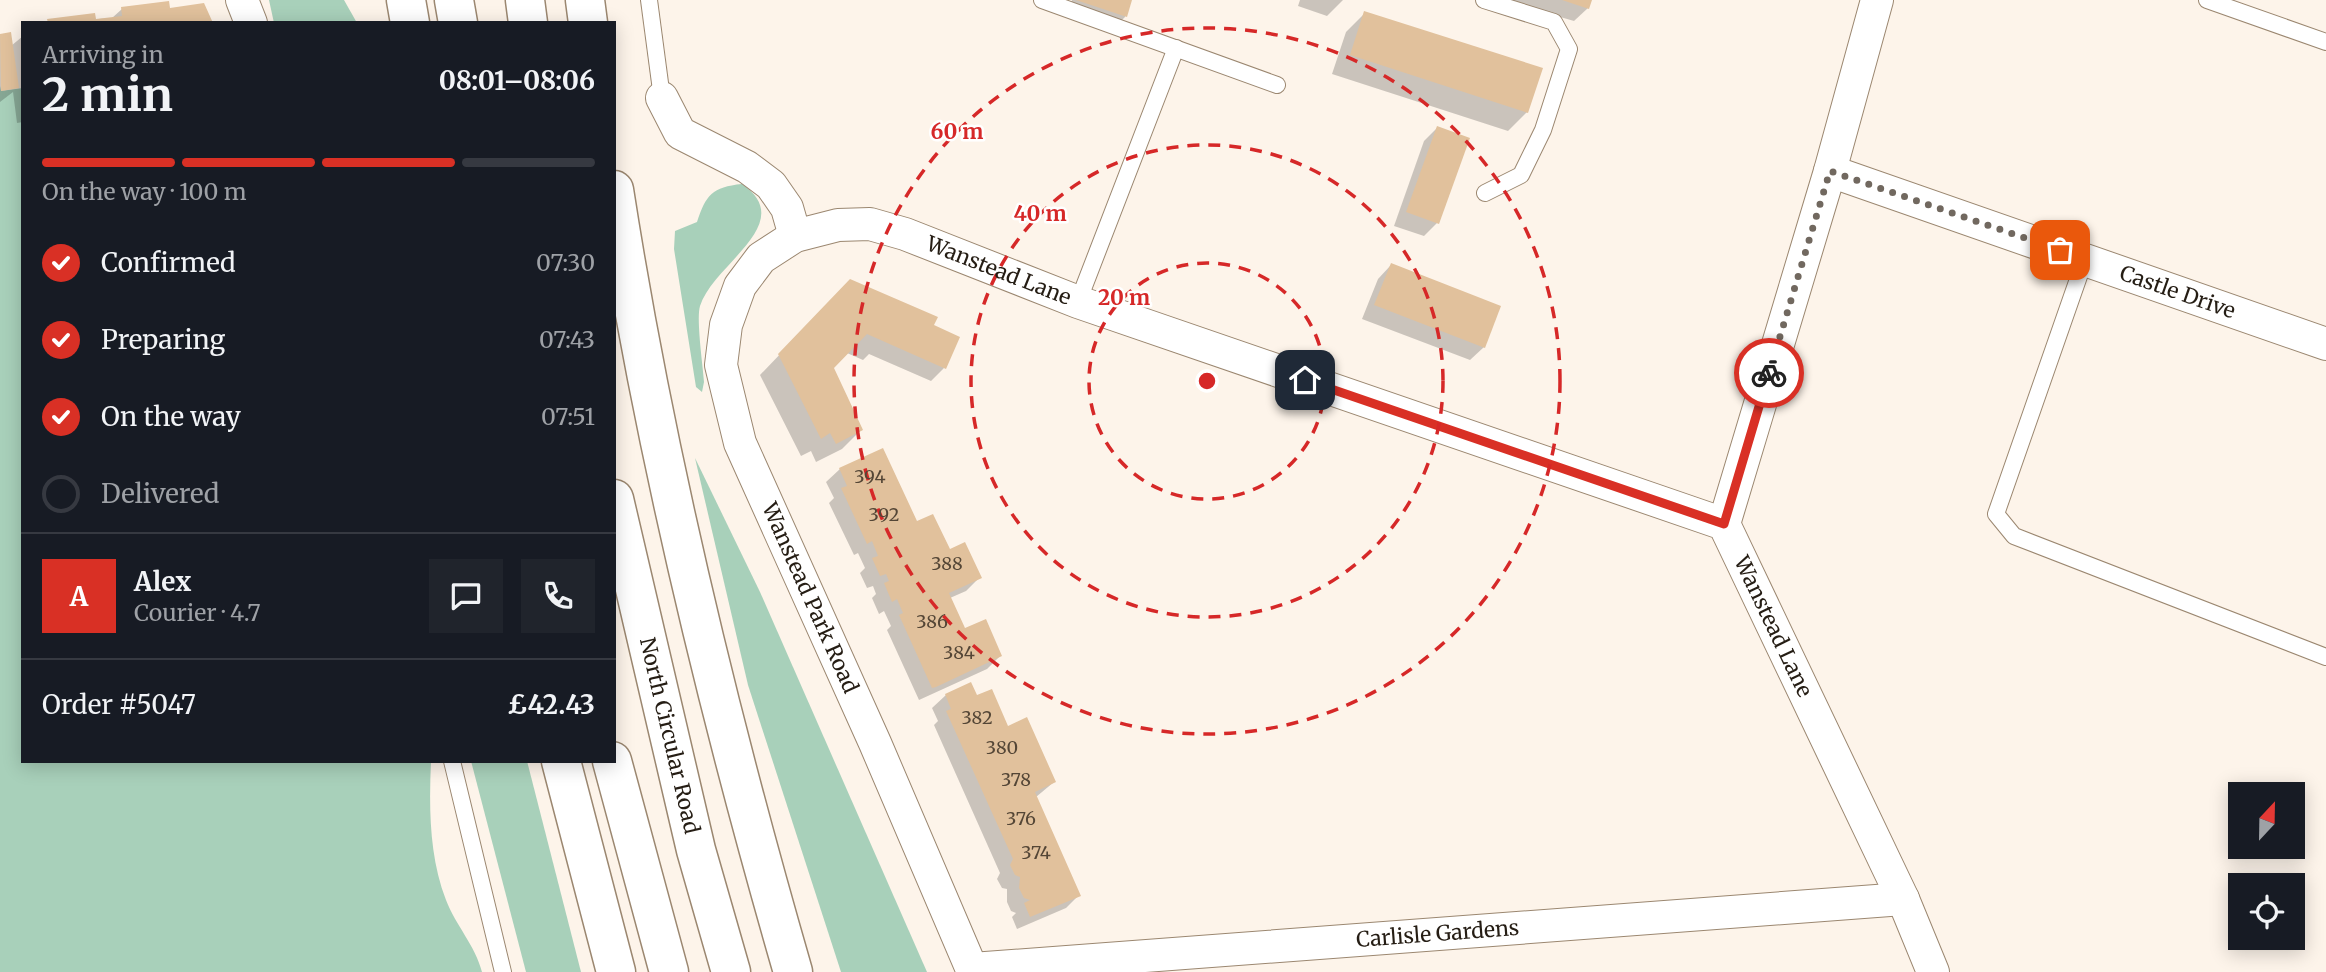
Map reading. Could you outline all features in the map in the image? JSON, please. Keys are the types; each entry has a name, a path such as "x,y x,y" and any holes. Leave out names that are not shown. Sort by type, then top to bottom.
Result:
{"highway":[{"path":"405,0 410,21"},
{"path":"454,0 458,21"},
{"path":"525,0 528,21"},
{"path":"585,0 588,21"},
{"path":"616,201 656,416 701,630 793,972"},
{"name":"North Circular Road","path":"616,508 696,850 731,972"},
{"path":"562,763 616,972"},
{"path":"613,763 669,972"}],"street":[{"path":"242,0 250,21"},
{"path":"1724,524 1830,171 1877,0"},
{"path":"662,98 680,133 747,167 771,185 787,208 795,236"},
{"name":"Castle Drive","path":"1830,171 2326,344"},
{"name":"Wanstead Lane","path":"795,236 838,225 870,224 1078,302 1724,524 1903,899 1933,972"},
{"name":"Wanstead Park Road","path":"795,236 761,258 740,286 726,325 721,365 736,430 973,970"},
{"name":"Carlisle Gardens","path":"973,970 1903,899"}],"lane":[{"path":"649,0 662,98"},
{"path":"1042,0 1277,85"},
{"path":"1484,0 1554,22 1569,49 1543,131 1521,175 1485,193"},
{"path":"2207,0 2326,42"},
{"path":"1078,302 1177,48"},
{"path":"2085,259 1996,514 2014,536 2326,657"},
{"path":"452,763 503,972"}],"green space":[{"path":"269,0 344,0 356,21 274,21"},
{"path":"0,86 1,91 21,88 21,763 431,763 430,814 440,883 482,972 0,972"},
{"path":"742,184 757,199 761,214 757,229 708,290 700,306 699,332 704,382 702,392 696,387 674,249 675,231 697,222 707,199 717,190"},
{"path":"695,458 760,592 927,972 841,972 748,685"},
{"path":"472,763 528,763 581,972 526,972"}],"building":[{"path":"1076,0 1132,0 1127,17"},
{"path":"1562,0 1592,0 1589,9"},
{"path":"169,1 170,8 204,3 212,21 47,19 95,13 96,19 122,16 121,7"},
{"path":"1364,11 1543,68 1528,113 1350,55"},
{"path":"11,32 19,88 1,91 0,34"},
{"path":"1437,126 1470,138 1439,224 1406,212"},
{"path":"1391,263 1501,306 1485,348 1374,305"},
{"path":"850,279 938,317 934,325 960,337 946,369 867,334 834,368 863,430 836,444 830,433 821,439 778,354"},
{"path":"883,448 917,521 933,514 950,549 965,542 982,578 949,593 965,628 986,619 1002,656 932,688 899,615 903,613 897,599 892,602 884,583 889,581 886,574 880,576 872,558 878,556 872,541 867,544 841,488 847,486 839,468"},
{"path":"971,682 977,695 992,689 1008,726 1027,717 1056,782 1035,792 1081,896 1030,917 1024,903 1030,900 1024,898 1019,888 1020,877 1015,875 1010,865 1013,859 946,711 951,709 945,694"}],"way so far":[{"path":"1769,373 1830,171 2060,250"}],"route":[{"path":"1305,380 1724,524 1769,373"}]}
